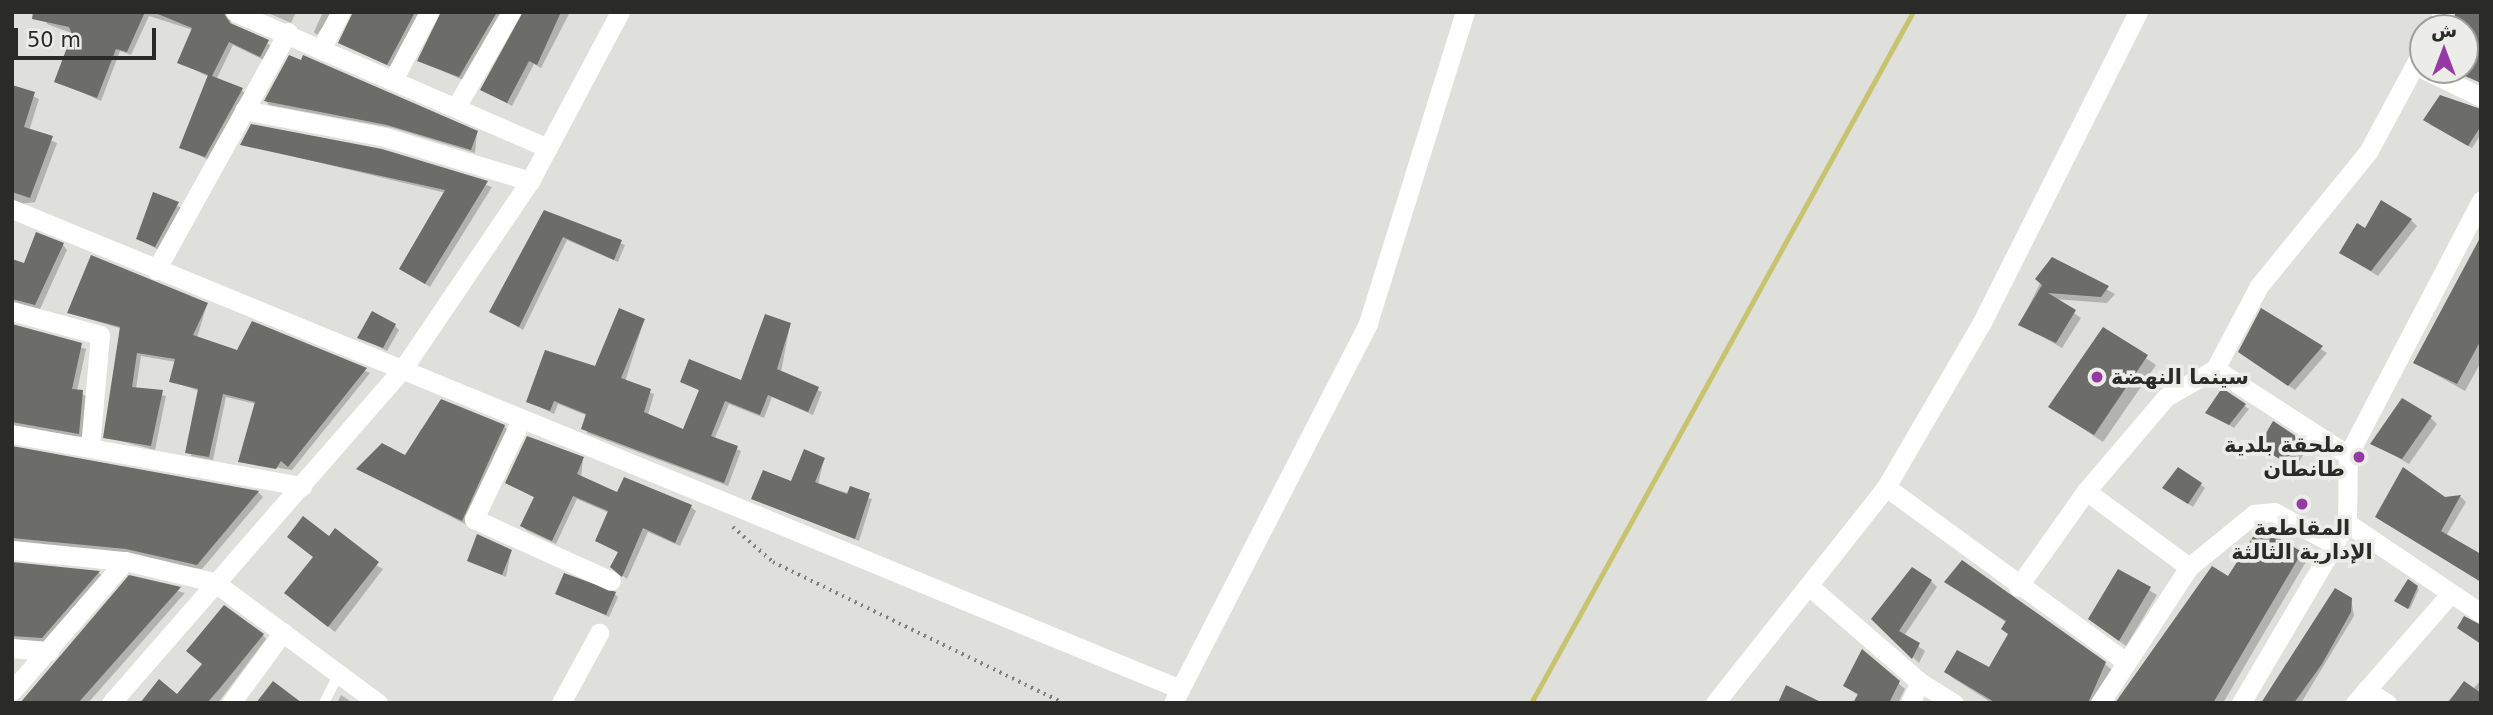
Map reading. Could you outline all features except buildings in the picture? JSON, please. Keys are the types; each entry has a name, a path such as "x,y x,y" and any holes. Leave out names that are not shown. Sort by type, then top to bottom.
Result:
{"street":[{"path":"235,12 394,78 548,148"},
{"path":"322,47 341,12"},
{"path":"394,78 429,12"},
{"path":"456,107 511,12"},
{"path":"111,703 402,370 530,181 621,12"},
{"path":"12,209 1177,696 1368,323 1465,12"},
{"path":"1714,703 1886,487 1982,322 2138,12"},
{"path":"156,270 288,32"},
{"path":"2018,587 2086,491 2166,397 2215,369 2253,295 2368,152 2409,84"},
{"path":"2458,84 2481,97"},
{"path":"244,110 385,137 530,181"},
{"path":"2241,703 2347,523 2348,455 2481,201"},
{"path":"12,312 100,335 90,448"},
{"path":"2215,369 2348,455"},
{"path":"521,420 474,519 611,581"},
{"path":"12,435 302,486"},
{"path":"1886,487 2018,587 2125,661"},
{"path":"2086,491 2189,567"},
{"path":"2100,703 2189,567 2265,512 2334,544"},
{"path":"2347,523 2450,594 2481,612"},
{"path":"12,550 125,561 214,582 378,703"},
{"path":"12,691 125,561"},
{"path":"1809,586 1920,682 1954,703"},
{"path":"2387,703 2361,696 2450,594"},
{"path":"231,703 283,632"},
{"path":"561,703 599,633"},
{"path":"12,648 49,650"},
{"path":"1910,703 1920,682"}],"lane":[{"path":"324,703 339,674"}],"path":[{"path":"704,498 774,562 1063,703"}],"waterway":[{"path":"1531,703 1913,12"}],"place":[{"name":"سينما النهضة","path":"2097,377"},
{"name":"ملحقة بلدية طانطان","path":"2359,457"},
{"name":"المقاطعة الإدارية الثالثة","path":"2302,504"}]}
